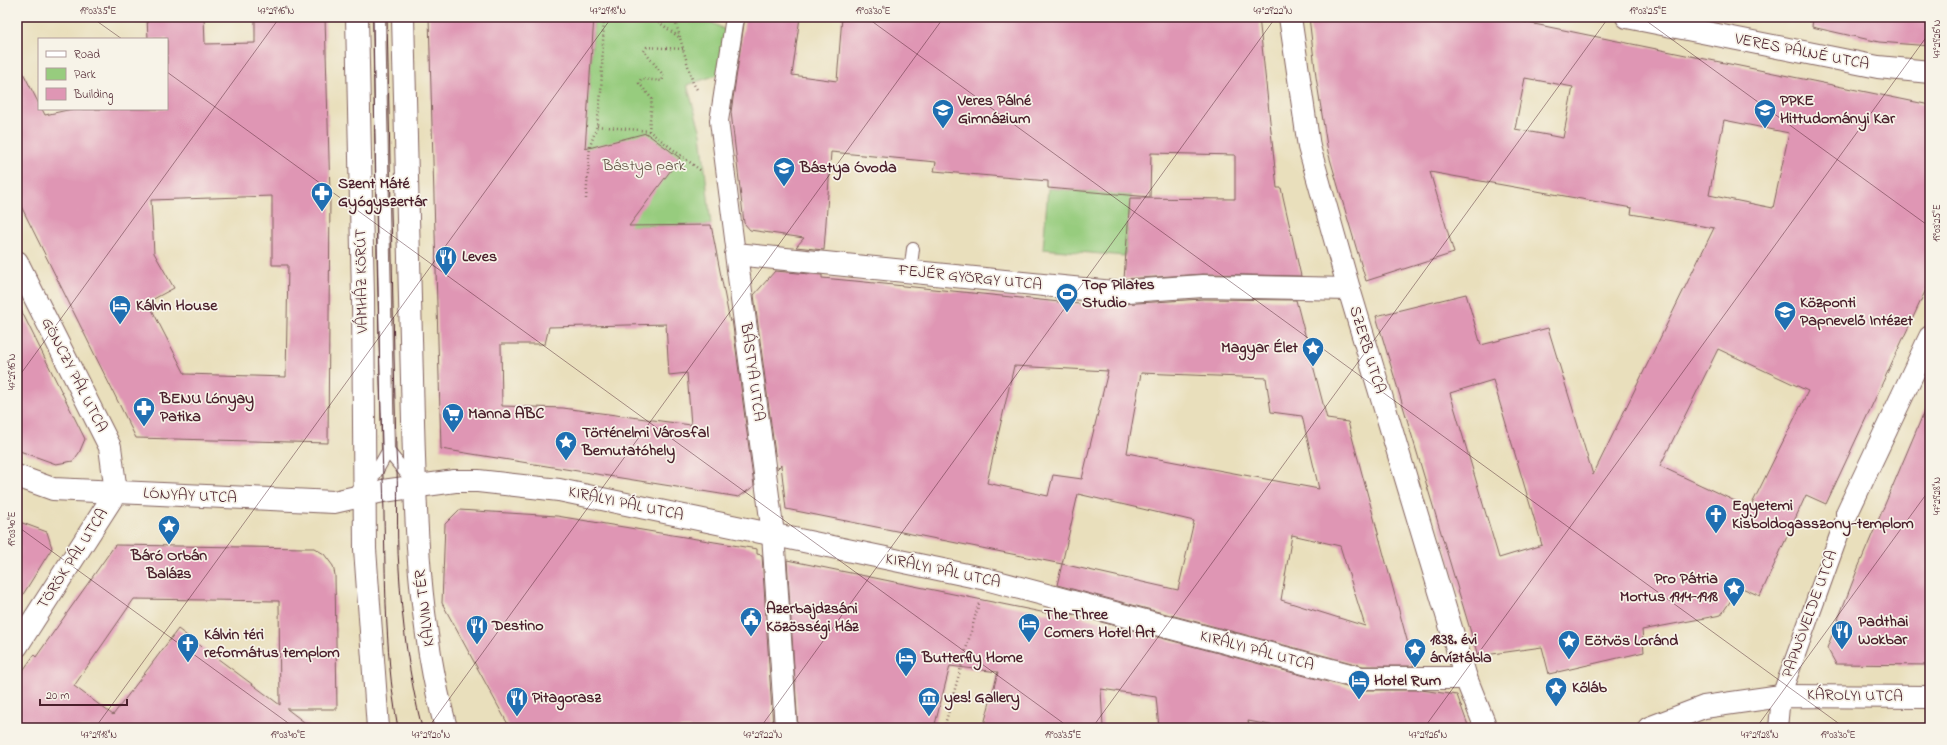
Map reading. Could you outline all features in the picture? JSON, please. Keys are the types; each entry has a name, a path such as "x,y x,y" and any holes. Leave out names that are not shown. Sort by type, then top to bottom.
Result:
{"street":[{"name":"VÁMHÁZ KÖRÚT","path":"357,17 363,296 364,495"},
{"path":"403,17 416,485"},
{"name":"BÁSTYA UTCA","path":"735,17 719,121 773,534 786,728"},
{"name":"SZERB UTCA","path":"1290,17 1309,147 1349,289 1466,678 1486,728"},
{"name":"VERES PÁLNÉ UTCA","path":"1627,17 1878,67 1930,72"},
{"name":"FEJÉR GYÖRGY UTCA","path":"736,254 1113,292 1203,286 1349,289"},
{"name":"GÖNCZY PÁL UTCA","path":"17,262 110,447 116,492"},
{"name":"PAPNÖVELDE UTCA","path":"1778,728 1780,696 1847,513 1930,337"},
{"name":"LÓNYAY UTCA","path":"17,476 53,488 116,492 334,502 364,495"},
{"name":"KIRÁLYI PÁL UTCA","path":"364,495 416,485 455,481 478,481 559,490 986,579 1362,678 1466,678"},
{"name":"KÁLVIN TÉR","path":"416,485 419,564 424,617 432,668 446,728"},
{"name":"TÖRÖK PÁL UTCA","path":"17,646 116,492"},
{"path":"364,495 365,549 378,728"},
{"name":"KÁROLYI UTCA","path":"1649,728 1704,707 1780,696 1930,697"}],"lane":[{"name":"VÁMHÁZ KÖRÚT","path":"364,495 388,451 380,17"},
{"path":"910,272 913,249"},
{"path":"388,451 416,485"}],"path":[{"path":"586,198 590,146 596,126 601,92 604,17"},
{"path":"652,17 680,38"},
{"path":"674,17 693,83 719,121"},
{"path":"649,131 652,99 639,84 641,80 662,81 664,76 644,51 647,47 683,49"},
{"path":"596,126 649,131 706,175 726,172"},
{"path":"944,728 986,579"}],"green space":[{"name":"Bástya park","path":"594,17 712,17 711,22 727,31 720,74 687,85 701,133 711,225 579,227"},
{"path":"1048,188 1131,195 1125,256 1043,249"}],"building":[{"path":"147,17 204,17 205,44 255,43 255,17 325,17 330,194 328,443 136,438 17,198 17,61 38,102 38,110 42,110 45,115 68,110 168,110 168,38 148,38","holes":["272,196 272,265 288,265 286,377 185,374 148,302 174,288 154,253 151,200"]},
{"path":"429,17 594,17 585,149 646,133 680,158 629,226 711,225 730,322 732,319 754,486 739,497 441,449","holes":["666,324 669,375 687,373 691,425 563,408 502,406 501,344 545,344 549,327"]},
{"path":"745,17 800,17 792,75 837,81 842,17 1259,17 1277,188 1281,188 1301,276 1203,274 1124,279 1130,198 1235,199 1235,155 1151,153 1150,197 1048,188 1048,181 934,171 936,162 831,152 824,250 796,247 804,238 750,230 744,223 731,112"},
{"path":"1309,17 1500,17 1930,105 1930,281 1826,504 1806,495 1760,596 1740,587 1721,615 1642,630 1644,652 1549,674 1542,647 1478,656 1376,316 1466,294 1481,345 1548,328 1593,475 1714,228 1631,214 1632,208 1430,172 1454,253 1366,281 1328,152 1316,77","holes":["1525,78 1573,87 1563,138 1515,129","1724,120 1789,133 1773,208 1709,195","1718,349 1808,391 1750,508 1660,466","1493,380 1542,545 1499,558 1450,393"]},
{"path":"1813,17 1930,17 1930,46 1879,42 1812,27"},
{"path":"775,271 822,275 822,278 1089,305 1121,306 1121,304 1203,299 1296,300 1327,419 1348,422 1414,666 1363,666 1057,585 1062,564 786,509 781,465 777,469 754,295","holes":["1014,366 1108,371 1082,479 1053,475 1048,496 987,483","1141,373 1266,378 1271,412 1302,416 1319,489 1127,453","1078,494 1194,521 1178,590 1062,564","1292,535 1340,546 1365,626 1281,600"]},
{"path":"17,302 85,439 79,453 73,461 56,464 17,450"},
{"path":"1930,398 1930,665 1836,664 1827,648 1858,568"},
{"path":"459,510 557,516 757,549 757,554 762,555 773,728 510,728 442,603 445,524"},
{"path":"17,521 47,532 52,548 17,604"},
{"path":"115,545 314,548 324,554 333,566 335,575 337,709 287,709 312,728 17,728 17,679 34,655 36,657","holes":["134,599 279,601 280,705 178,629 113,715 74,686"]},
{"path":"787,560 1051,614 1052,609 1358,690 1421,690 1457,695 1469,728 1286,728 1248,721 1250,728 1159,728 1156,697 1101,689 1103,728 983,728 998,672 950,666 934,728 798,728"}],"tram line":[{"path":"373,17 377,248 387,635 393,697 398,728"},
{"path":"387,17 398,554 402,609 407,649 413,689 422,728"}],"place":[{"name":"Veres Pálné Gimnázium","path":"943,130"},
{"name":"PPKE Hittudományi Kar","path":"1765,130"},
{"name":"Bástya Óvoda","path":"784,188"},
{"name":"Szent Máté Gyógyszertár","path":"322,212"},
{"name":"Leves","path":"446,276"},
{"name":"Top Pilates Studio","path":"1067,314"},
{"name":"Kálvin House","path":"120,326"},
{"name":"Központi Papnevelő Intézet","path":"1785,332"},
{"name":"Magyar Élet","path":"1313,368"},
{"name":"BENU Lónyay Patika","path":"144,428"},
{"name":"Manna ABC","path":"453,434"},
{"name":"Történelmi Városfal Bemutatóhely","path":"566,462"},
{"name":"Egyetemi Kisboldogasszony-templom","path":"1716,534"},
{"name":"Báró Orbán Balázs","path":"169,546"},
{"name":"Pro Pátria Mortus 1914-1918","path":"1734,608"},
{"name":"Azerbajdzsáni Közösségi Ház","path":"751,638"},
{"name":"The Three Corners Hotel Art","path":"1029,644"},
{"name":"Destino","path":"477,646"},
{"name":"Padthai Wokbar","path":"1842,650"},
{"name":"Eötvös Loránd","path":"1569,660"},
{"name":"Kálvin téri református templom","path":"188,664"},
{"name":"1838. évi árvíztábla","path":"1415,668"},
{"name":"Butterfly Home","path":"906,678"},
{"name":"Hotel Rum","path":"1359,700"},
{"name":"Kőláb","path":"1556,708"},
{"name":"Pitagorasz","path":"517,718"},
{"name":"yes! Gallery","path":"929,718"}]}
